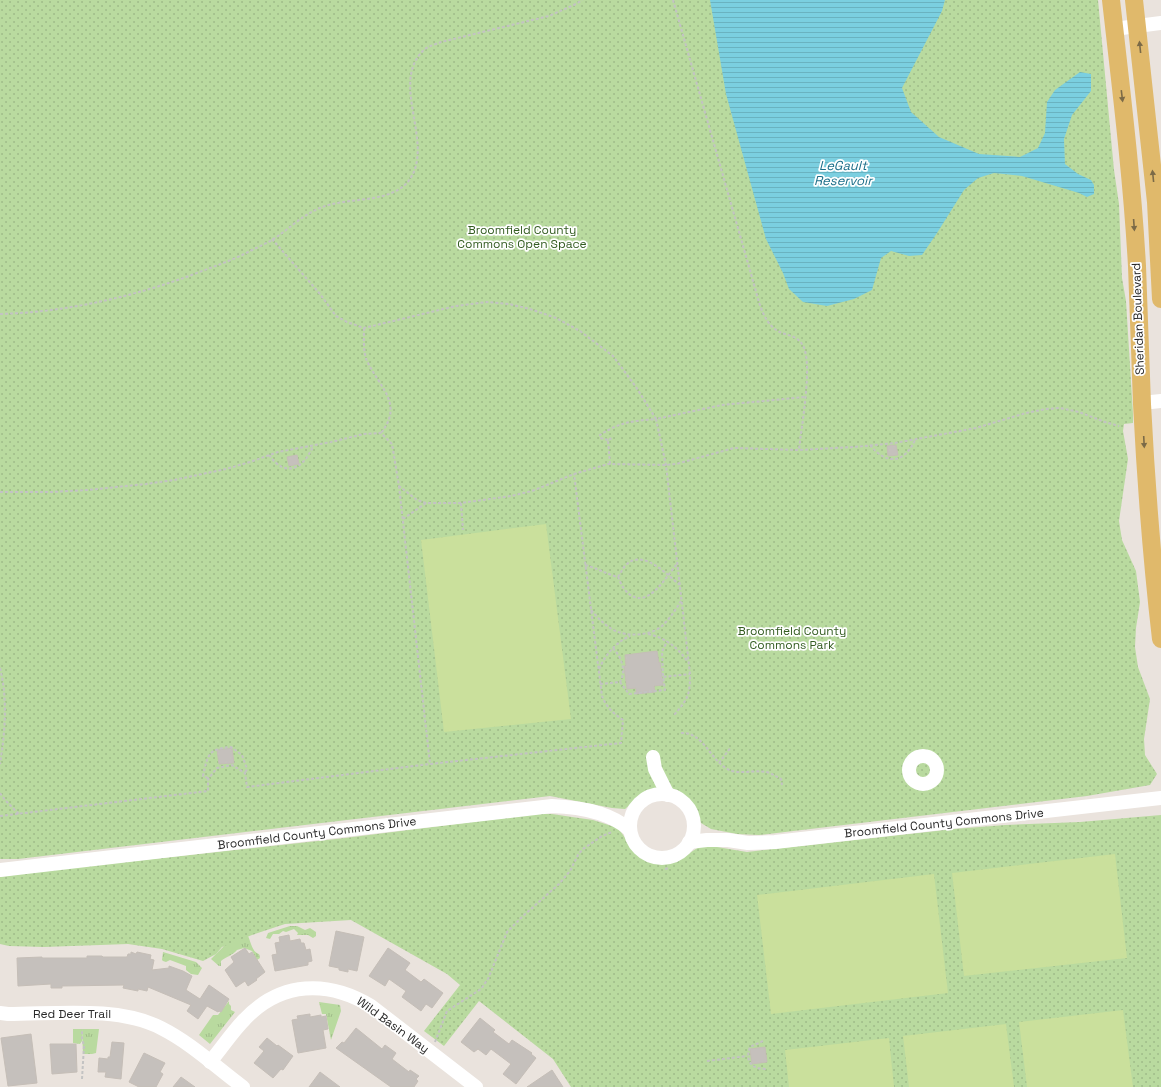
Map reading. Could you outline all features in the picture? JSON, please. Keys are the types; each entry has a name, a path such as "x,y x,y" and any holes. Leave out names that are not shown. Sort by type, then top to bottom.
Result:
{"main road":[{"name":"Sheridan Boulevard","path":"1111,0 1131,190 1148,503 1161,638"},
{"name":"Sheridan Boulevard","path":"1134,0 1156,202 1161,299"}],"street":[{"path":"1114,29 1161,23"},
{"path":"1142,403 1161,401"},
{"path":"648,798 654,763 668,795"},
{"path":"658,795 668,795 683,802 691,814 693,833 689,842 678,854 666,858 659,858 646,854 640,850 632,840 630,820 640,803 648,798 658,795"},
{"name":"Broomfield County Commons Drive","path":"689,842 728,840 748,843 775,842 1161,798"},
{"name":"Broomfield County Commons Drive","path":"0,870 529,808 558,807 594,812 624,824 630,830"},
{"path":"594,812 617,813 634,811"},
{"name":"Broomfield County Commons Drive","path":"693,823 708,833 728,840"},
{"name":"Wild Basin Way","path":"210,1062 244,1019 255,1009 269,1000 298,990 315,988 330,989 358,998 371,1006 476,1087"},
{"name":"Red Deer Trail","path":"0,1013 103,1013 121,1015 141,1020 178,1038 242,1087"}],"path":[{"path":"0,314 68,308 121,297 172,282 240,256 272,239 303,217 320,208 337,203 379,197 400,189 410,179 416,167 418,153 412,103 411,78 416,59 426,48 441,42 549,16 582,0"},
{"path":"673,0 764,315 770,325 779,332 791,335 801,342 806,349 808,373 799,450"},
{"path":"272,239 320,294 336,316 364,328 456,306 487,302 509,304 530,309 556,318 580,331 612,356 636,387 656,419 666,465 690,674 690,690 684,703 674,715"},
{"path":"364,328 365,353 367,360 388,394 391,407 388,424 381,433"},
{"path":"612,438 608,440 600,438 600,435 616,425 628,421 656,419 722,405 805,397"},
{"path":"399,486 417,500 426,503 461,503 512,496 532,491 574,474 610,464 676,464 734,448 799,450 915,440 976,428 1026,413 1046,409 1060,408 1079,412 1119,426"},
{"path":"0,492 87,490 174,480 226,469 278,452 314,446 364,434 381,433 392,444 399,486 430,764"},
{"path":"608,440 610,464"},
{"path":"870,445 877,454 887,459 896,459 910,450 915,440"},
{"path":"269,455 272,460 280,466 287,469 296,468 303,464 314,446"},
{"path":"208,779 203,776 207,757 218,748 231,747 242,755 247,769 245,773 247,787 430,764 621,743 623,720 613,713 604,702 600,684 574,474"},
{"path":"403,519 426,503"},
{"path":"461,503 463,530"},
{"path":"618,577 627,564 636,560 645,560 653,564 680,585"},
{"path":"585,564 609,575 618,577 625,590 633,597 643,598 652,594 677,564"},
{"path":"647,634 663,625 681,600"},
{"path":"590,609 602,623 612,630 622,634 647,634 658,636 674,645 688,662"},
{"path":"598,671 603,660 613,648 631,635"},
{"path":"620,682 629,694 665,690 662,652 667,641"},
{"path":"613,648 621,657 623,676 620,682"},
{"path":"0,668 5,700 4,739 0,764"},
{"path":"664,677 690,674"},
{"path":"600,684 620,682"},
{"path":"681,733 692,735 699,740 718,763 732,771 769,773 781,779 782,785"},
{"path":"718,763 731,747"},
{"path":"0,816 208,791 208,779 217,768 232,765 245,773"},
{"path":"0,793 19,814"},
{"path":"431,1052 447,1011 481,989 488,979 507,932 559,884 570,871 578,855 583,849 602,836 613,832"},
{"path":"665,869 669,868"},
{"path":"82,1028 84,1046 82,1080"},
{"path":"763,1041 750,1047 747,1056 750,1063 754,1066 761,1069 766,1069"},
{"path":"707,1061 747,1056"}],"green space":[{"path":"0,0 1098,0 1114,170 1119,204 1122,278 1126,301 1133,414 1133,423 1124,424 1123,431 1128,459 1119,521 1122,540 1136,571 1140,602 1135,647 1138,667 1150,699 1144,739 1145,755 1157,774 1150,785 1087,796 759,835 737,834 711,829 701,823 691,802 671,789 660,788 644,792 625,809 612,808 550,796 18,859 0,859"},
{"path":"546,524 571,719 444,732 421,540"},
{"path":"536,814 552,814 593,820 618,828 636,853 651,863 680,859 699,847 717,847 747,852 954,829 1080,822 1161,815 1161,1087 571,1087 553,1059 479,1001 444,1046 424,1031 460,985 447,974 351,920 285,924 222,947 216,954 203,961 162,949 128,944 44,947 9,946 0,944 0,877 33,872 345,838"},
{"path":"1115,854 1127,958 964,976 952,873"},
{"path":"934,874 948,993 771,1014 757,895"},
{"path":"290,926 297,926 305,930 310,928 316,932 316,936 313,938 308,935 297,935 298,933 294,929 286,932 283,931 279,934 273,934 270,939 266,938 268,933"},
{"path":"248,936 253,949 259,954 260,958 257,960 252,951 244,948 237,950 221,961 221,966 211,959 225,945"},
{"path":"163,952 196,962 202,968 198,975 191,974 186,970 186,966 170,960 166,962 163,961"},
{"path":"229,1001 231,1010 235,1012 210,1044 199,1035 213,1015 218,1015"},
{"path":"319,1002 340,1005 341,1011 331,1040 326,1014 322,1014"},
{"path":"1123,1010 1133,1087 1027,1087 1019,1022"},
{"path":"1006,1024 1014,1087 909,1087 903,1036"},
{"path":"73,1029 82,1029 82,1041 80,1044 73,1043"},
{"path":"82,1029 99,1029 96,1053 83,1054"},
{"path":"889,1038 894,1087 789,1087 785,1050"}],"water":[{"name":"LeGault Reservoir","path":"710,0 945,0 942,11 902,88 911,112 939,137 979,154 1020,157 1038,148 1045,133 1047,102 1055,90 1080,72 1091,74 1091,91 1072,115 1064,139 1065,164 1078,174 1091,180 1094,185 1094,194 1087,197 1079,193 1022,176 994,173 978,178 964,190 922,255 909,256 891,251 881,258 872,290 854,299 827,306 803,302 789,289 783,273 766,239 726,94"}],"building":[{"path":"896,445 898,455 888,456 887,446"},
{"path":"297,455 299,464 289,466 287,457"},
{"path":"657,651 663,685 654,686 655,692 636,694 636,688 627,689 624,666 626,666 625,655"},
{"path":"232,748 234,763 219,764 217,750"},
{"path":"336,931 364,937 357,971 348,969 348,972 329,966"},
{"path":"289,935 290,941 300,939 301,943 304,943 306,950 310,949 312,961 308,962 308,965 275,971 272,955 277,954 275,943 280,942 279,937"},
{"path":"245,948 249,954 252,952 265,972 248,986 245,981 236,987 225,970 234,962 231,957"},
{"path":"388,948 410,963 405,970 421,982 424,979 443,993 432,1008 426,1004 421,1011 402,997 406,991 389,979 385,986 369,976"},
{"path":"131,952 136,954 137,952 151,955 150,959 154,960 152,970 169,968 169,966 192,976 186,990 200,999 209,985 229,999 221,1012 207,1006 198,1019 187,1011 191,1005 148,987 147,991 138,989 138,991 123,988 124,985 62,986 62,988 51,988 51,984 18,986 17,958 87,958 87,956 127,957 128,954 131,954"},
{"path":"310,1014 310,1017 321,1015 321,1017 326,1016 328,1029 323,1030 326,1048 298,1053 292,1020 298,1019 297,1016"},
{"path":"480,1018 495,1030 493,1032 509,1044 512,1040 532,1053 531,1054 536,1058 516,1084 503,1074 511,1064 491,1049 486,1055 478,1049 474,1052 461,1042"},
{"path":"356,1028 382,1049 385,1045 396,1053 392,1059 409,1072 410,1070 419,1076 416,1079 418,1081 414,1087 391,1087 336,1048 342,1042 344,1043"},
{"path":"31,1034 37,1083 8,1086 1,1038"},
{"path":"267,1038 293,1056 283,1070 281,1069 273,1078 254,1063 264,1051 259,1047"},
{"path":"112,1042 124,1043 121,1079 105,1077 106,1072 98,1072 99,1058 108,1059 108,1057 110,1057"},
{"path":"50,1044 76,1044 77,1072 52,1074"},
{"path":"765,1047 767,1062 752,1064 750,1049"},
{"path":"144,1053 165,1063 160,1072 163,1074 156,1087 139,1087 129,1082"},
{"path":"552,1070 563,1087 527,1087"},
{"path":"320,1072 340,1087 309,1087"},
{"path":"181,1077 195,1087 173,1087"}],"park label":[{"name":"Broomfield County Commons Open Space","path":"522,237"},
{"name":"Broomfield County Commons Park","path":"792,638"}]}
